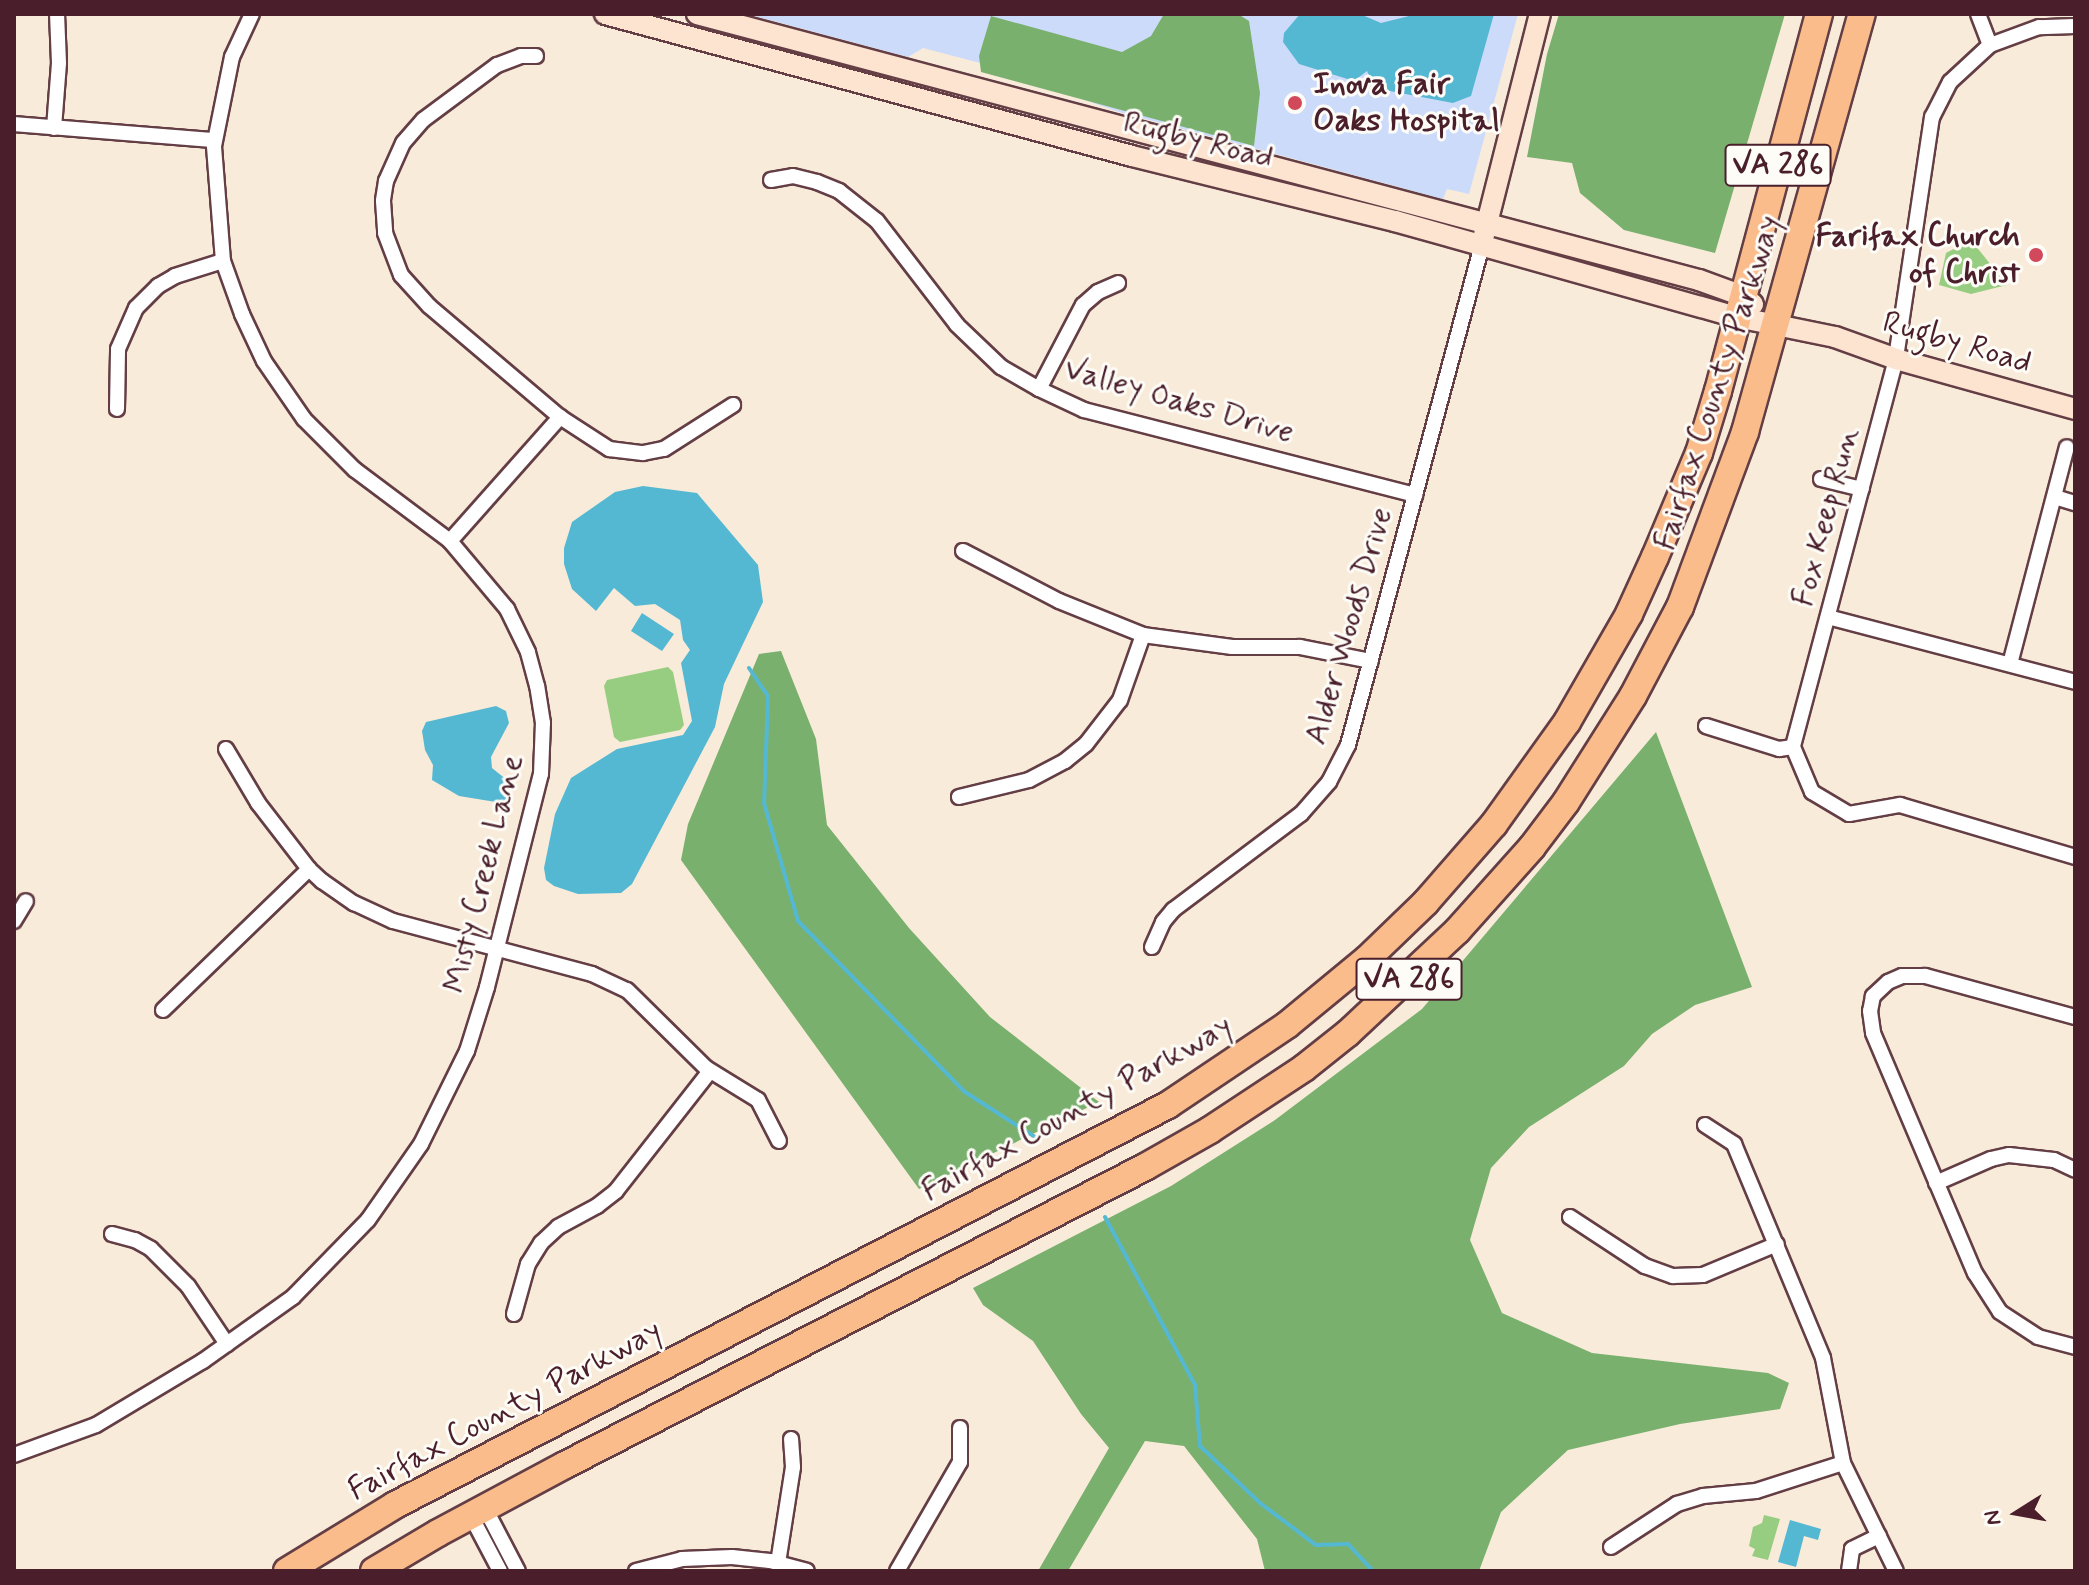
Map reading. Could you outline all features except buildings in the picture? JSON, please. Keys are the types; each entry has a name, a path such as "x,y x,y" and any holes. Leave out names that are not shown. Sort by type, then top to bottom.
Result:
{"highway":[{"name":"Fairfax County Parkway","path":"287,1571 395,1505 1168,1105 1254,1049 1346,977 1426,902 1494,824 1532,774 1599,669 1655,557 1699,453 1819,14"},
{"name":"Fairfax County Parkway","path":"374,1571 478,1512 1145,1167 1258,1100 1376,1009 1457,931 1532,847 1566,802 1633,696 1680,607 1741,445 1862,14"}],"main road":[{"name":"Rugby Road","path":"605,14 1482,245 1740,306"},
{"name":"Rugby Road","path":"697,14 1699,280 1740,306 1777,323 1835,337 1896,359 2075,409"},
{"path":"1482,245 1540,14"}],"street":[{"path":"54,128 59,63 57,14"},
{"name":"Misty Creek Lane","path":"14,1455 96,1425 227,1344 317,1276 360,1229 399,1179 439,1113 467,1051 537,799 543,723 535,675 518,629 494,589 450,541 355,470 304,419 264,361 247,327 223,261 216,205 214,140 232,57 252,14"},
{"path":"1978,14 1990,45 2039,27 2075,26"},
{"name":"Fox Keep Run","path":"1793,747 1896,359 1932,117 1950,82 1990,45"},
{"path":"536,56 521,56 497,65 415,128 393,161 386,181 384,223 391,254 414,292 560,417 597,444 643,453 674,445 733,405"},
{"path":"14,124 214,140"},
{"name":"Valley Oaks Drive","path":"771,180 793,176 839,191 877,221 957,325 1001,367 1039,389 1084,410 1415,495"},
{"name":"Alder Woods Drive","path":"1152,947 1163,922 1173,910 1301,814 1320,793 1348,745 1482,245"},
{"path":"117,409 118,349 136,308 158,286 175,276 223,261"},
{"path":"1039,389 1083,305 1098,292 1118,283"},
{"path":"450,541 560,417"},
{"path":"2010,664 2067,447"},
{"path":"1821,479 1862,489"},
{"path":"2055,497 2075,503"},
{"path":"963,551 1059,601 1143,635 1232,647 1300,647 1371,661"},
{"path":"1828,617 2075,682"},
{"path":"959,797 1029,780 1065,761 1086,744 1120,700 1143,635"},
{"path":"1706,726 1779,749 1793,747 1812,792 1849,814 1900,805 2075,857"},
{"path":"226,749 258,803 309,869 354,903 393,921 592,974 618,985 651,1012 710,1071 758,1100 779,1141"},
{"path":"163,1010 309,869"},
{"path":"14,921 26,901"},
{"path":"2075,1017 1925,976 1902,976 1888,982 1873,996 1873,1033 1975,1273 2000,1312 2038,1337 2075,1347"},
{"path":"514,1314 528,1264 541,1243 558,1227 597,1206 616,1191 710,1071"},
{"path":"1705,1125 1734,1144 1777,1244 1823,1358 1843,1463 1896,1571"},
{"path":"1936,1183 1991,1159 2009,1155 2054,1160 2075,1170"},
{"path":"1570,1217 1645,1266 1673,1276 1703,1275 1777,1244"},
{"path":"112,1234 135,1240 151,1249 188,1286 227,1344"},
{"path":"897,1571 960,1462 963,1450 960,1428"},
{"path":"778,1563 793,1467 791,1439"},
{"path":"1611,1547 1677,1504 1703,1496 1756,1491 1843,1463"},
{"path":"478,1512 500,1571"},
{"path":"478,1512 518,1571"},
{"path":"1849,1571 1852,1549 1879,1536"},
{"path":"636,1571 699,1558 748,1558 807,1571"}],"shaded area":[{"name":"Inova Fair Oaks Hospital","path":"747,14 1518,14 1469,194 1447,189 1443,199 1119,112 980,63 923,48 908,57"}],"green space":[{"path":"1164,14 1238,14 1249,21 1260,93 1254,146 981,72 979,56 991,16 1122,52 1151,36"},
{"path":"1559,14 1785,14 1715,253 1624,230 1580,193 1572,163 1527,157 1547,54"},
{"path":"1971,240 2007,285 1971,294 1939,285 1946,253"},
{"path":"781,651 816,739 827,825 909,928 990,1017 1099,1102 919,1189 681,860 688,824 759,654"},
{"path":"668,667 673,672 684,725 680,730 620,742 614,737 604,686 607,680"},
{"path":"1656,732 1752,987 1695,1005 1652,1034 1624,1066 1529,1127 1491,1168 1470,1240 1502,1313 1592,1353 1768,1373 1789,1383 1780,1409 1680,1424 1568,1450 1501,1512 1479,1571 1265,1571 1257,1539 1184,1446 1145,1441 1068,1571 1038,1571 1109,1448 1081,1414 1033,1341 983,1305 973,1288 1171,1186 1275,1120 1422,1009"},
{"path":"1764,1515 1780,1519 1768,1560 1752,1556 1755,1549 1749,1546 1753,1527 1762,1523"}],"water":[{"path":"1300,14 1360,14 1381,23 1417,14 1494,14 1471,96 1453,103 1374,88 1367,71 1354,81 1299,64 1283,42 1284,33"},
{"path":"643,486 697,493 758,565 763,602 724,684 715,727 632,884 621,893 578,894 546,880 544,868 555,814 571,778 617,749 683,735 692,721 681,663 690,650 683,640 680,620 655,604 635,606 614,588 596,611 572,589 564,564 564,548 572,522 615,492"},
{"path":"642,613 674,634 662,651 631,631"},
{"path":"496,706 506,711 509,723 491,757 492,768 512,784 508,804 459,796 432,780 433,765 425,750 422,731 426,722"},
{"path":"1790,1520 1821,1529 1818,1540 1804,1536 1796,1567 1778,1562"}],"waterway":[{"path":"749,668 768,696 764,803 798,921 965,1092 1035,1137"},
{"path":"1105,1217 1195,1385 1200,1446 1260,1503 1316,1545 1348,1544 1373,1571"}],"place":[{"name":"Inova Fair Oaks Hospital","path":"1295,103"},
{"name":"Farifax Church of Christ","path":"2036,255"}]}
